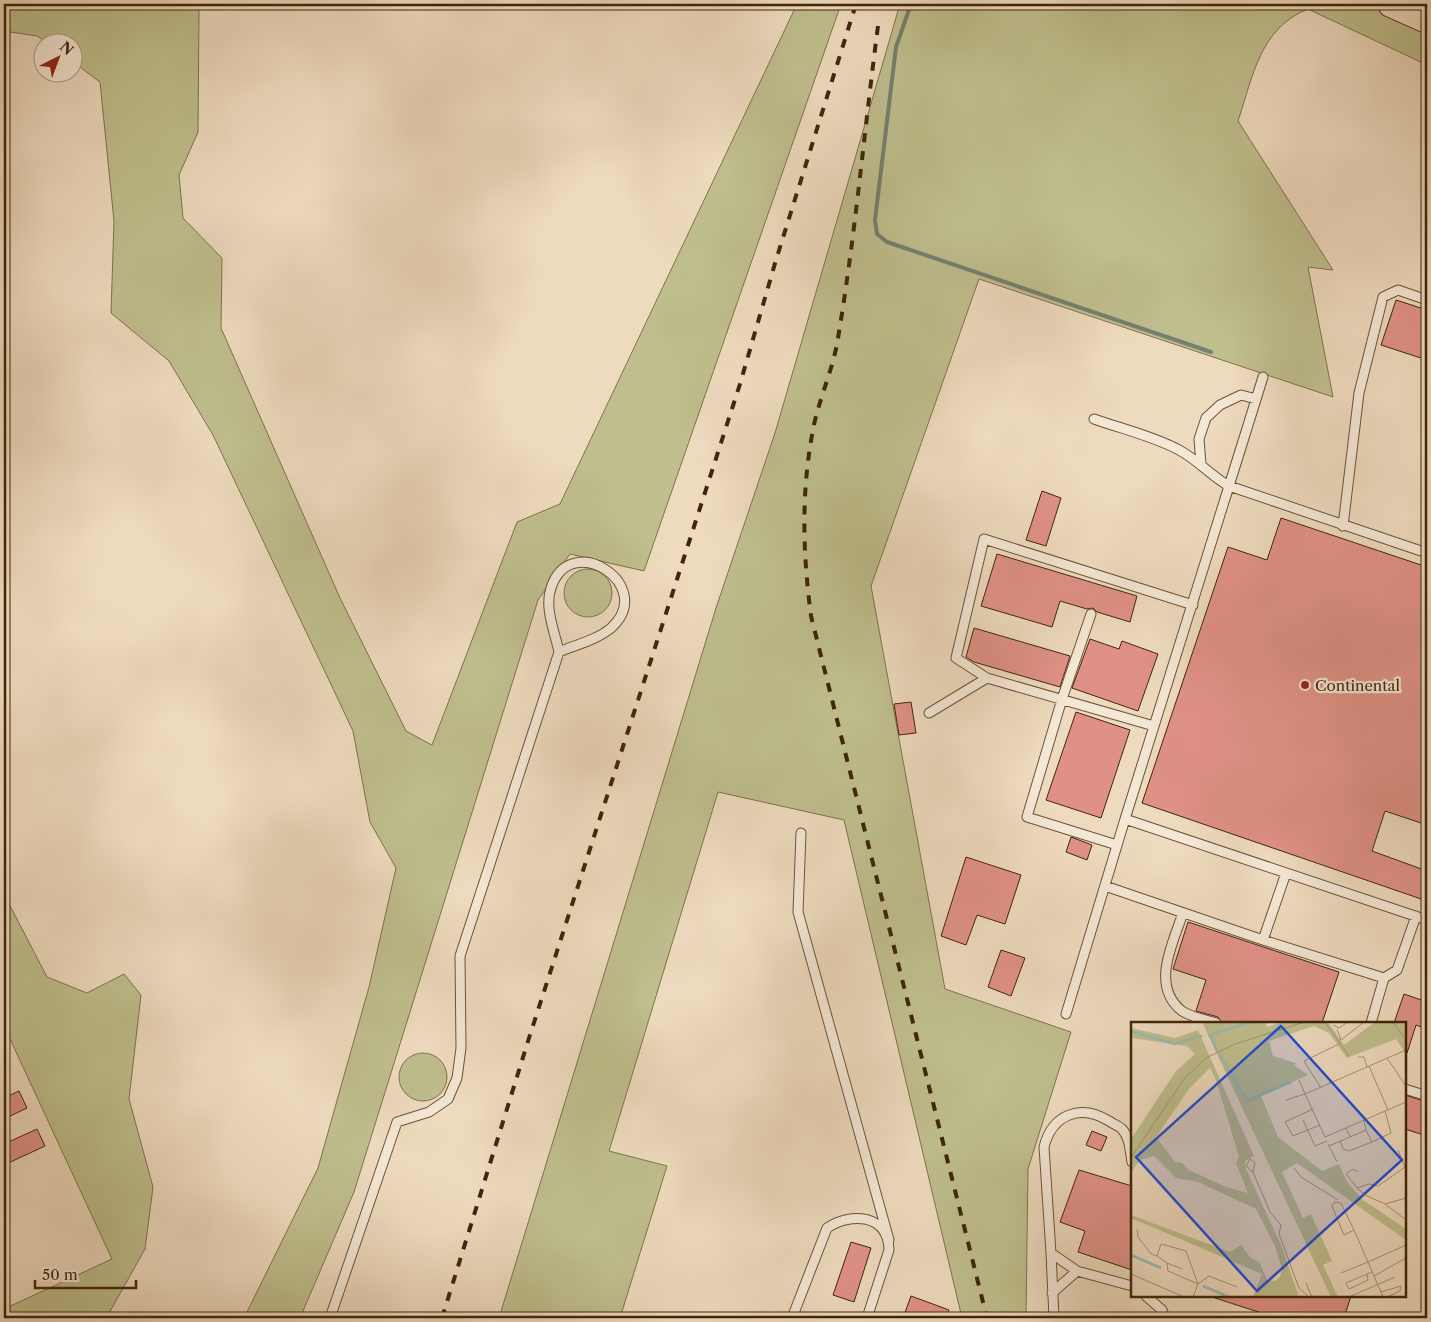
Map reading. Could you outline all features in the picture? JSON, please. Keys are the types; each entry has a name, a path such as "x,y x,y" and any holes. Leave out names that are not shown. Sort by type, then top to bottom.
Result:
{"main road":[{"path":"1391,4 1427,20"}],"lane":[{"path":"1343,526 1359,393 1383,297 1398,290 1427,300"},
{"path":"1066,1014 1263,377"},
{"path":"1202,464 1199,439 1206,418 1220,405 1241,395 1256,399"},
{"path":"1094,419 1178,449 1202,464 1214,477 1229,486 1427,553"},
{"path":"1154,726 987,678 956,658 984,539 1193,605"},
{"path":"330,1318 397,1122 429,1112 448,1099 457,1078 461,1048 460,956 559,652 549,605 549,597 554,581 565,569 581,562 598,564 606,568 618,581 622,589 624,597 620,614 610,628 603,633 559,652"},
{"path":"1091,614 1062,699 1027,817 1117,845"},
{"path":"929,713 987,678"},
{"path":"1125,819 1427,920"},
{"path":"801,833 798,912 888,1240 889,1250 867,1318"},
{"path":"1263,940 1286,873"},
{"path":"1105,886 1263,940 1384,978"},
{"path":"1183,913 1164,973 1168,994 1183,1012 1213,1022"},
{"path":"1370,1022 1384,978 1397,970 1416,916"},
{"path":"1406,1089 1427,1096"},
{"path":"1054,1318 1044,1147 1047,1133 1057,1121 1079,1112 1101,1116 1122,1129 1128,1140 1131,1156"},
{"path":"792,1318 827,1228 846,1218 862,1218 874,1222 883,1230 888,1240"},
{"path":"1051,1252 1077,1271 1131,1286"},
{"path":"1052,1292 1077,1271"},
{"path":"1147,1297 1162,1310 1165,1318"}],"shaded area":[{"path":"4,4 202,4 199,10 198,132 179,175 183,218 222,258 221,328 340,598 406,731 432,745 517,522 560,504 797,4 841,4 644,571 570,554 538,600 354,1192 300,1318 244,1318 318,1168 369,987 396,868 370,822 353,731 213,435 169,361 111,313 114,221 100,82 82,69 82,32 32,32 32,35 4,31"},
{"path":"900,4 1427,4 1427,65 1308,9 1292,17 1279,28 1269,41 1254,71 1238,121 1333,270 1308,267 1333,397 979,279 871,586 945,989 1071,1032 1028,1169 1026,1318 962,1318 844,820 718,792 609,1151 667,1166 620,1318 499,1318 716,608 775,433"},
{"path":"583,569 593,569 602,573 608,579 611,584 611,602 602,613 593,617 583,617 574,613 568,607 564,598 564,588 568,579 574,573"},
{"path":"4,894 47,977 87,993 124,974 141,995 129,1099 153,1187 145,1249 108,1315 111,1318 4,1318 4,1309 112,1259 4,1026"},
{"path":"418,1053 428,1053 437,1057 443,1063 446,1068 446,1086 437,1097 428,1101 418,1101 409,1097 403,1091 399,1082 399,1072 403,1063 409,1057"}],"building":[{"path":"1396,300 1427,310 1427,360 1381,345"},
{"path":"1042,491 1061,498 1046,546 1026,540"},
{"name":"Continental","path":"1281,518 1427,567 1427,825 1385,811 1372,851 1427,871 1427,901 1142,803 1228,547 1267,560"},
{"path":"997,554 1137,596 1130,622 1097,612 1093,608 1087,609 1060,601 1052,627 981,606"},
{"path":"974,628 1070,656 1060,687 974,662 966,657"},
{"path":"1090,639 1119,649 1122,641 1158,654 1138,711 1072,688"},
{"path":"911,702 916,733 899,735 894,704"},
{"path":"1076,712 1130,730 1101,818 1046,800"},
{"path":"1071,837 1092,845 1087,860 1066,852"},
{"path":"966,857 1021,875 1005,924 977,915 966,945 941,936"},
{"path":"1188,922 1339,972 1322,1022 1221,1022 1218,1017 1196,1011 1206,980 1173,969"},
{"path":"1001,950 1025,958 1011,996 988,987"},
{"path":"1404,994 1427,1002 1427,1029 1416,1025 1407,1053 1406,1022 1394,1022"},
{"path":"19,1091 27,1108 4,1119 4,1098"},
{"path":"1406,1095 1427,1102 1427,1136 1406,1129"},
{"path":"37,1129 45,1146 4,1165 4,1144"},
{"path":"1092,1131 1107,1137 1101,1151 1086,1145"},
{"path":"1079,1170 1131,1186 1131,1270 1078,1252 1085,1231 1060,1222"},
{"path":"851,1242 871,1248 854,1302 833,1295"},
{"path":"911,1296 949,1310 946,1318 903,1318"},
{"path":"1351,1297 1344,1318 1277,1318 1215,1298"}],"waterway":[{"path":"911,4 896,47 875,220 877,234 887,242 1211,352"}],"railway":[{"path":"442,1318 529,1038 740,384 776,260 856,4"},
{"path":"878,26 854,225 837,344 814,423 808,458 804,526 806,571 811,616 987,1318"}],"place":[{"name":"Continental","path":"1305,685"}]}
